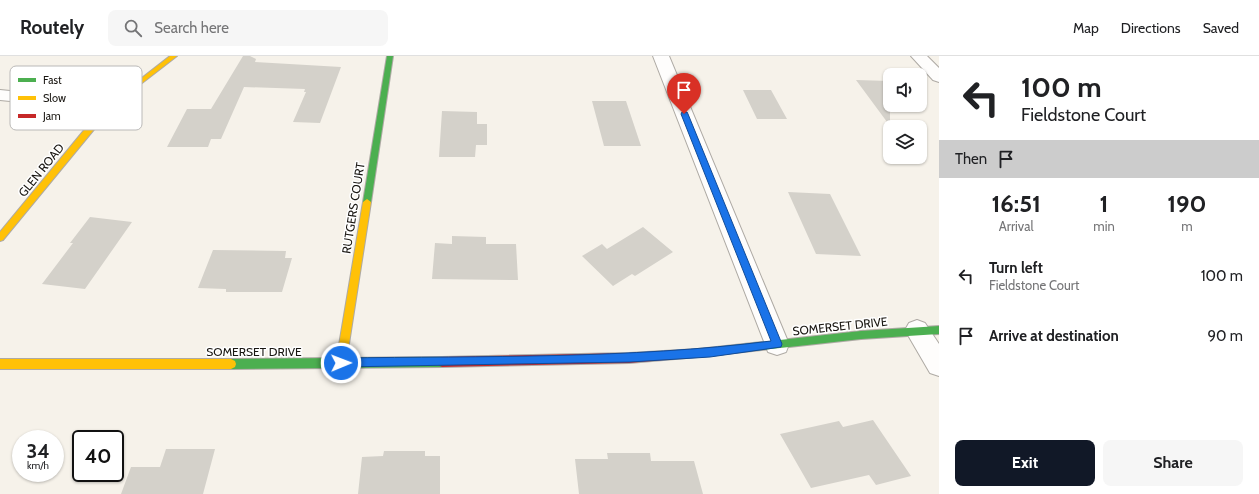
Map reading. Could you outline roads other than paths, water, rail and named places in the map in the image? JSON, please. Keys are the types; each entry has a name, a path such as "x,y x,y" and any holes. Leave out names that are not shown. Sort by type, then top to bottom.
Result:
{"street":[{"name":"GLEN ROAD","path":"142,80 174,56"},
{"name":"RUTGERS COURT","path":"341,363 390,56"},
{"path":"661,56 777,344"},
{"path":"919,56 939,77"},
{"path":"0,95 10,96"},
{"name":"GLEN ROAD","path":"0,238 90,130"},
{"path":"928,330 939,365"},
{"name":"SOMERSET DRIVE","path":"0,364 341,363 630,358 710,353 846,336 928,330"}]}
